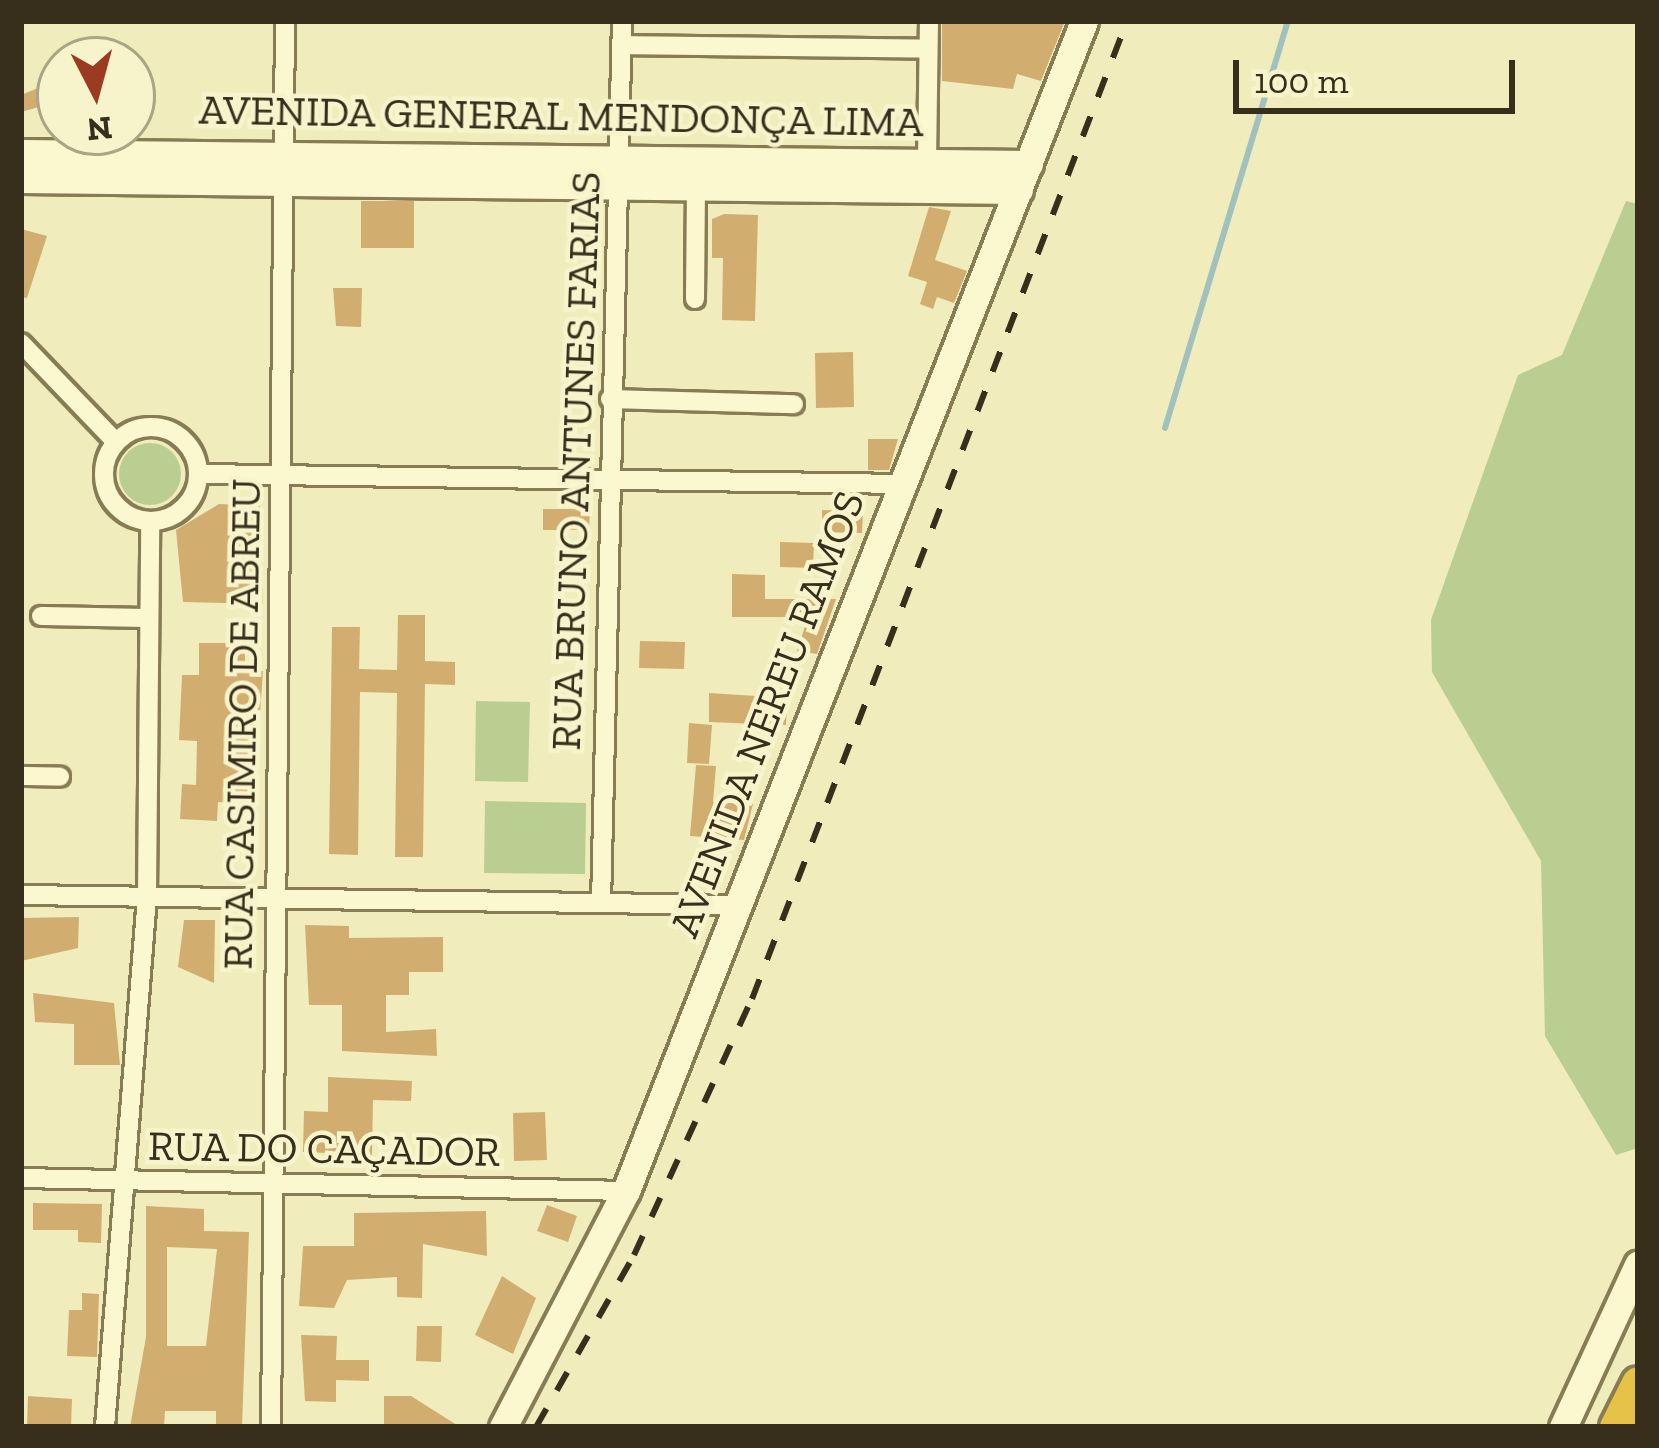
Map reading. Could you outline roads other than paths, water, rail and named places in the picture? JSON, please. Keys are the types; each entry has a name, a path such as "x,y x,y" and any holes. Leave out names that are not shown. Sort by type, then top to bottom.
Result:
{"highway":[{"path":"1616,1427 1638,1383"}],"main road":[{"name":"AVENIDA NEREU RAMOS","path":"503,1427 626,1191 1084,21"},
{"name":"AVENIDA GENERAL MENDONÇA LIMA","path":"21,152 284,169"},
{"name":"AVENIDA GENERAL MENDONÇA LIMA","path":"21,179 284,169 617,172 927,163 1024,177"},
{"name":"AVENIDA GENERAL MENDONÇA LIMA","path":"617,172 696,187 1024,177"},
{"path":"1563,1427 1638,1265"}],"street":[{"name":"RUA CASIMIRO DE ABREU","path":"271,1427 285,21"},
{"name":"RUA BRUNO ANTUNES FARIAS","path":"601,903 622,21"},
{"path":"927,163 928,21"},
{"path":"622,45 928,49"},
{"path":"695,298 696,187"},
{"path":"21,343 115,441"},
{"path":"610,399 794,404"},
{"path":"115,441 142,428 174,433 199,474"},
{"path":"115,441 105,486 122,512 150,522 185,507 199,474"},
{"path":"199,474 902,484"},
{"path":"105,1427 147,896 150,522"},
{"path":"41,616 149,618"},
{"path":"21,776 60,777"},
{"path":"21,895 738,905"},
{"name":"RUA DO CAÇADOR","path":"21,1178 626,1191"}],"waterway":[{"path":"1165,428 1288,21"}],"railway":[{"path":"536,1427 634,1255 752,999 1127,21"}]}
